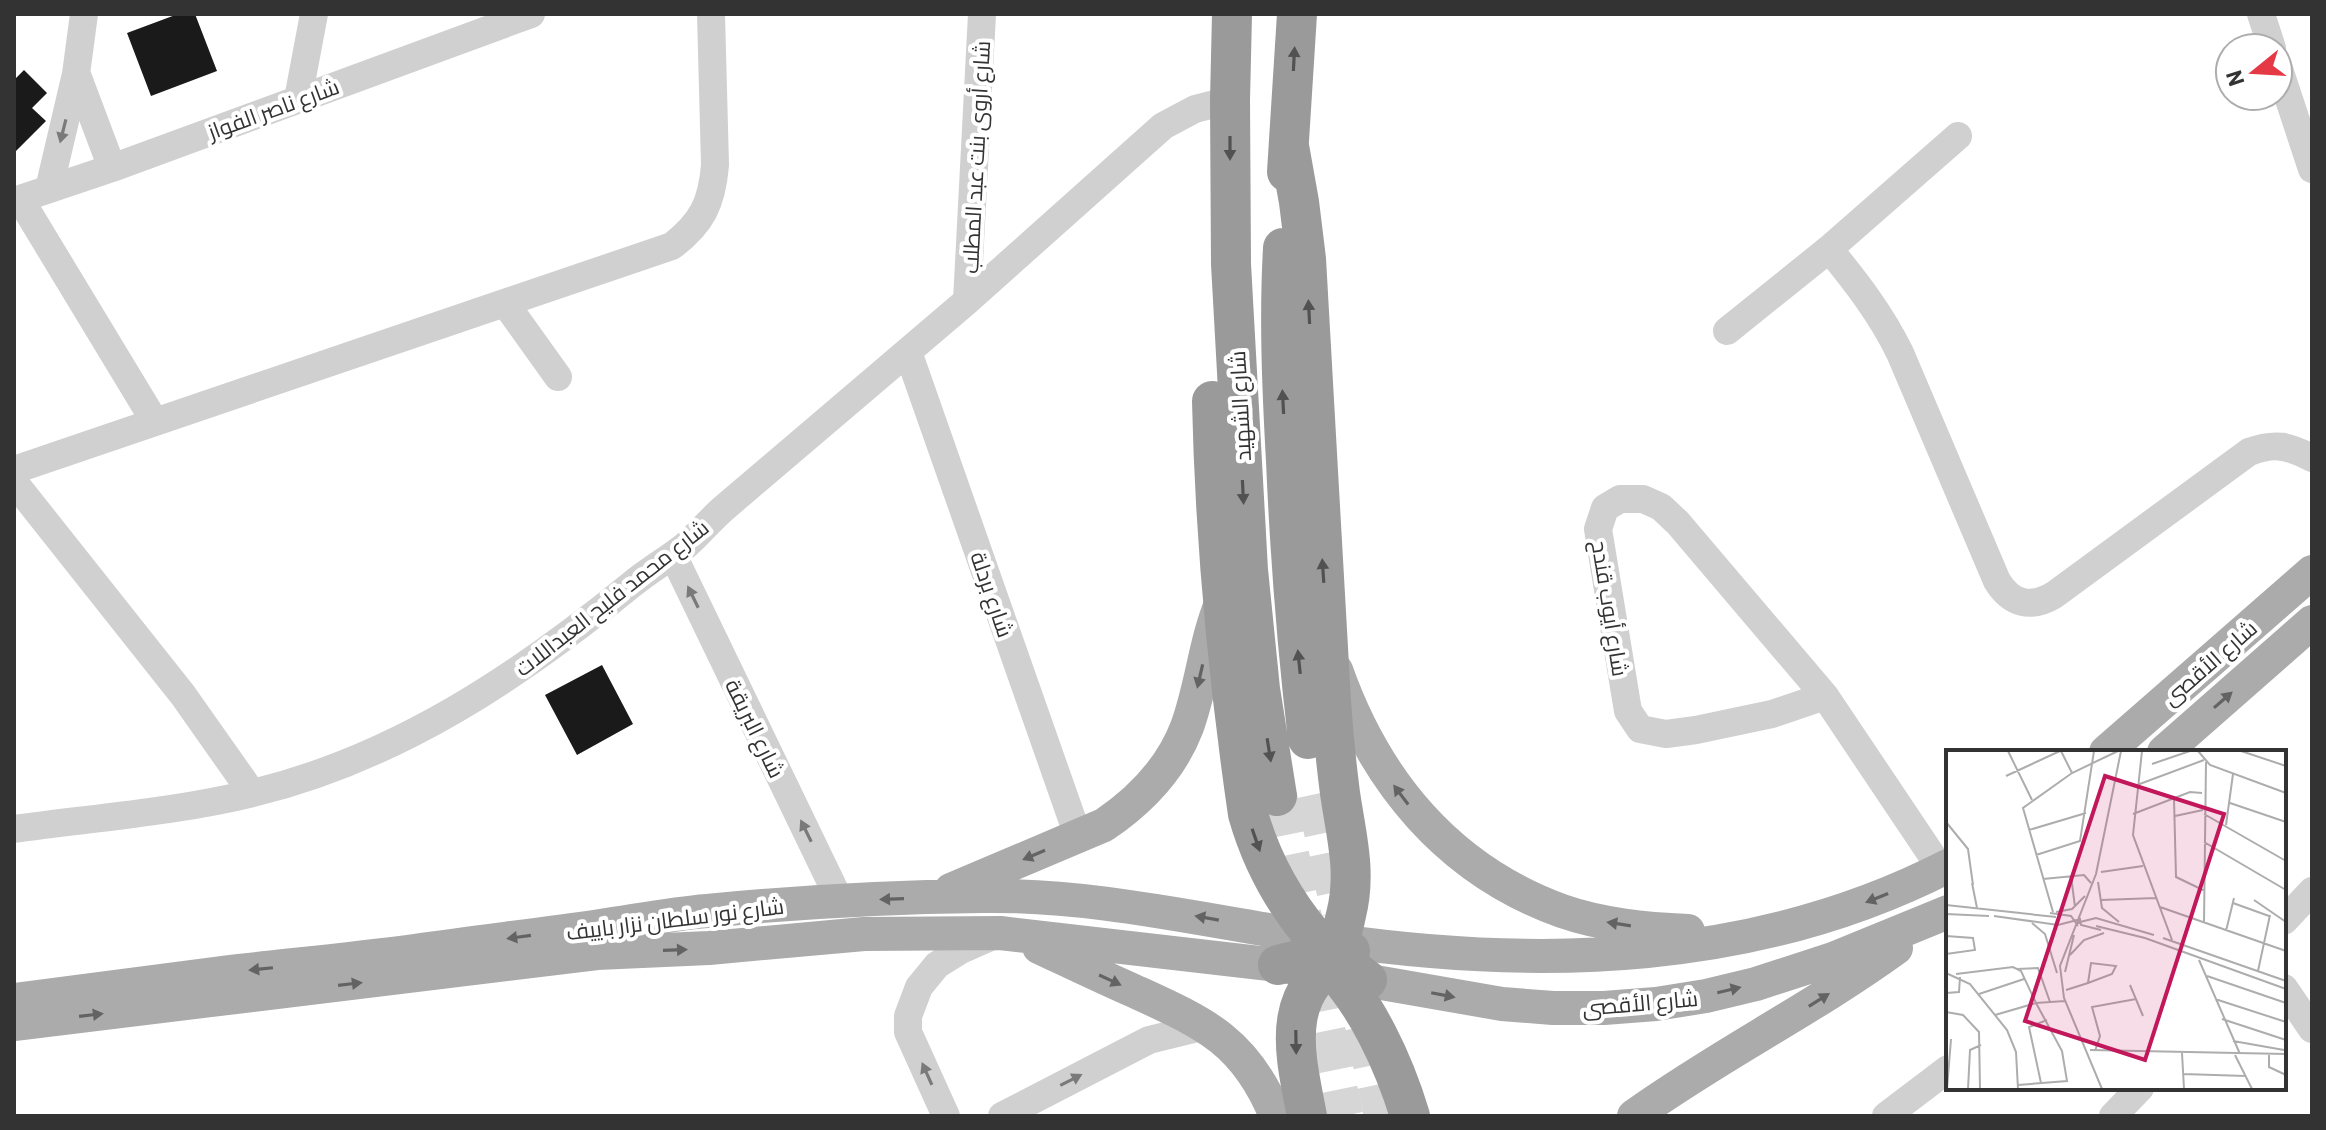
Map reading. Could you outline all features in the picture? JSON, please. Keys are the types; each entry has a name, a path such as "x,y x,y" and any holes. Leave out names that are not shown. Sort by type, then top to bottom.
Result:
{"highway":[{"name":"شارع الشهيد","path":"1232,14 1231,264 1250,600 1277,796"},
{"name":"شارع الشهيد","path":"1297,14 1280,348 1293,601 1316,794"},
{"path":"1289,146 1306,259 1335,752 1352,877 1345,921 1300,1004 1295,1032 1296,1059 1307,1116"},
{"path":"1231,264 1218,297 1211,350 1215,504 1222,601 1248,814 1268,871 1383,1045 1410,1116"}],"main road":[{"name":"شارع الأقصى","path":"2108,750 2312,572"},
{"path":"935,897 1104,825 1145,793 1176,751 1187,727 1208,642 1222,601"},
{"name":"شارع الأقصى","path":"2166,750 2312,622"},
{"path":"1328,649 1347,701 1373,754 1412,809 1465,859 1529,897 1593,919 1652,929 1753,933"},
{"path":"1326,956 1594,956 1701,944 1807,922 1876,900 1945,868"},
{"name":"شارع نور سلطان نزار باييف","path":"14,1000 371,957 703,911 935,897 1081,900 1129,905 1326,956"},
{"path":"1634,1116 1850,980 1940,916"},
{"name":"شارع الأقصى","path":"1326,956 1502,1004 1604,1008 1656,1004 1756,984 1833,959 1940,916"},
{"name":"شارع نور سلطان نزار باييف","path":"14,1024 597,953 709,948 864,934 1007,934 1326,956"},
{"path":"1007,934 1206,1026 1221,1036 1260,1081 1276,1116"}],"street":[{"path":"49,189 76,74 84,14"},
{"path":"298,99 314,14"},
{"name":"شارع ناصر الفواز","path":"17,200 531,14"},
{"path":"14,470 672,246 700,220 714,185 711,14"},
{"name":"شارع أروى بنت عبد المطلب","path":"967,301 982,14"},
{"path":"76,74 112,168"},
{"name":"شارع محمد فليح العبداللات","path":"14,829 178,807 252,793 313,776 428,727 482,695 533,661 699,534 724,508 967,301 1163,126 1195,109 1230,100"},
{"path":"2293,112 2312,169"},
{"path":"1727,331 1829,249 1958,136"},
{"path":"17,200 155,422"},
{"path":"1829,249 1888,330 1997,581 2003,591 2022,603 2033,604 2054,595 2249,452 2263,447 2291,447 2312,458"},
{"path":"505,303 558,377"},
{"name":"شارع بردلة","path":"908,352 1078,836"},
{"path":"14,482 183,695 252,793"},
{"name":"شارع أيوب قندح","path":"1825,696 1772,714 1696,730 1666,734 1640,729 1628,711 1598,529 1605,508 1620,499 1643,499 1661,507 1678,523 1825,696 1945,868"},
{"name":"شارع البريقة","path":"673,555 840,901"},
{"path":"2286,919 2312,891"},
{"path":"946,1116 908,1032 908,1016 913,1001 919,987 949,956 1007,934"},
{"path":"2286,991 2312,1029"},
{"path":"1002,1116 1149,1040 1206,1026"},
{"path":"1886,1116 1946,1071"},
{"path":"2113,1116 2140,1090"},
{"path":"2142,1090 2149,1116"}],"building":[{"path":"178,14 195,14 217,71 151,96 127,33"},
{"path":"24,70 47,93 32,108 46,121 16,151 14,80"},
{"path":"602,665 633,724 577,755 545,695"}],"tunnel":[{"path":"1316,794 1341,912"},
{"path":"1277,796 1343,1116"},
{"path":"1365,1026 1384,1116"}]}
